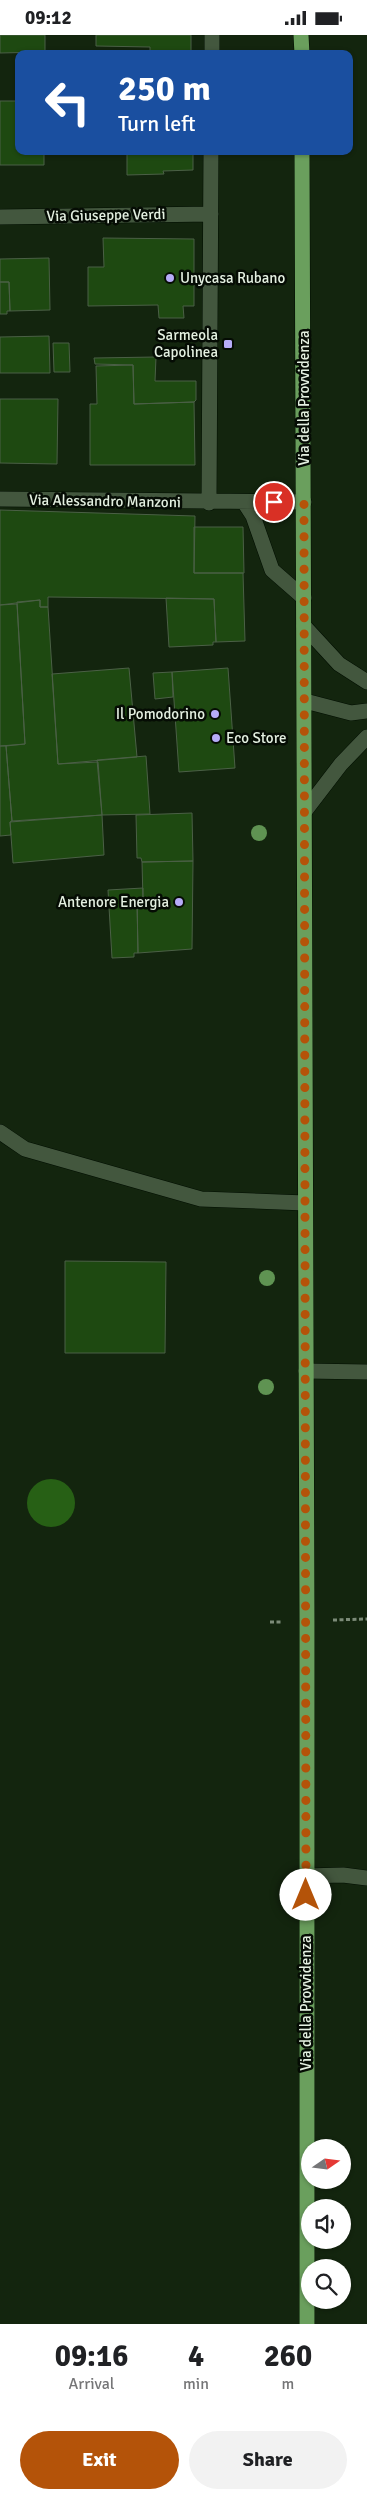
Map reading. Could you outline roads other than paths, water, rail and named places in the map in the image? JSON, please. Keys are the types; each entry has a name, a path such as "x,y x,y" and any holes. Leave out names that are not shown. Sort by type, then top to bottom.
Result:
{"main road":[{"path":"301,35 302,50"},
{"name":"Via della Provvidenza","path":"302,155 305,701 307,2324"}],"street":[{"path":"212,35 212,50"},
{"path":"209,503 211,155"},
{"name":"Via Giuseppe Verdi","path":"0,217 211,215"},
{"name":"Via Alessandro Manzoni","path":"0,499 209,503 304,502"},
{"path":"244,502 253,516 272,570 304,598"},
{"name":"Via Alessandro Manzoni","path":"209,503 253,516"},
{"path":"304,626 339,664 367,682"},
{"path":"305,701 351,713 367,711"},
{"path":"305,811 342,764 367,737"},
{"path":"0,1131 25,1149 201,1199 305,1203"},
{"path":"306,1371 367,1372"},
{"path":"306,1876 343,1875 367,1878"}],"place":[{"name":"Unycasa Rubano","path":"170,278"},
{"name":"Sarmeola Capolinea","path":"228,344"},
{"name":"Il Pomodorino","path":"215,714"},
{"name":"Eco Store","path":"216,738"},
{"name":"Antenore Energia","path":"179,902"}]}
